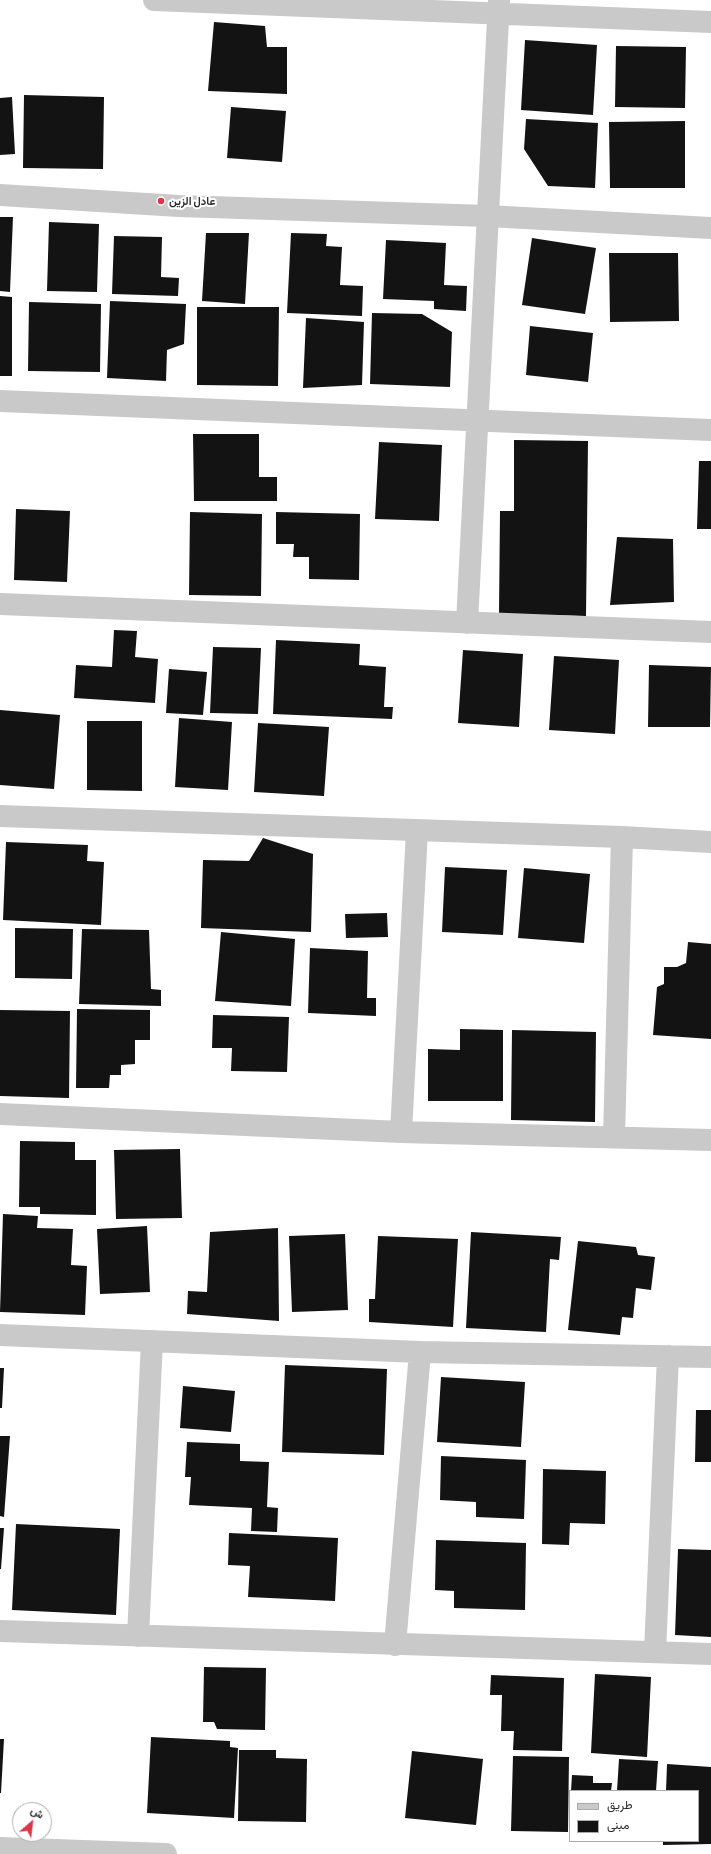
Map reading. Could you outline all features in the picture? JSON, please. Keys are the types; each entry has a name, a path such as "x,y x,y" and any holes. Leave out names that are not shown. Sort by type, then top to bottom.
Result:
{"street":[{"path":"154,0 499,7 711,22"},
{"path":"467,623 499,7"},
{"path":"0,195 179,206 487,216 711,228"},
{"path":"0,401 711,430"},
{"path":"0,604 711,632"},
{"path":"0,816 622,837 711,842"},
{"path":"402,1132 417,831"},
{"path":"614,1137 622,837"},
{"path":"0,1114 402,1132 711,1140"},
{"path":"0,1335 420,1352 711,1357"},
{"path":"138,1636 152,1341"},
{"path":"395,1645 420,1352"},
{"path":"655,1652 668,1356"},
{"path":"0,1631 395,1645 711,1654"},
{"path":"0,1848 166,1854"}],"building":[{"path":"214,22 265,26 267,47 287,47 287,94 208,91"},
{"path":"525,40 597,45 593,115 521,110"},
{"path":"616,46 686,47 685,108 615,107"},
{"path":"24,95 104,97 103,169 23,168"},
{"path":"12,97 15,154 0,155 0,98"},
{"path":"231,107 286,111 282,162 227,158"},
{"path":"526,119 598,123 595,188 548,186 524,149"},
{"path":"685,121 685,188 610,188 609,122"},
{"path":"0,217 13,217 10,292 0,291"},
{"path":"49,222 99,224 97,292 47,291"},
{"path":"206,233 249,233 245,304 202,301"},
{"path":"291,233 327,234 326,246 342,247 340,285 363,286 362,316 287,313"},
{"path":"114,236 162,237 161,277 179,278 178,296 112,294"},
{"path":"532,238 596,248 585,314 522,305"},
{"path":"386,240 446,243 444,285 467,286 466,311 434,309 434,301 383,299"},
{"path":"609,253 678,253 679,321 610,322"},
{"path":"0,296 12,297 12,376 0,376"},
{"path":"110,301 186,304 184,344 167,350 166,381 107,378"},
{"path":"29,302 101,304 100,372 28,371"},
{"path":"197,307 279,307 278,386 197,385"},
{"path":"372,313 422,314 452,332 450,387 370,384"},
{"path":"306,318 364,322 362,385 303,388"},
{"path":"530,326 593,333 588,382 526,375"},
{"path":"193,434 259,434 259,477 277,477 277,501 194,501"},
{"path":"514,440 588,441 586,616 499,614 500,511 514,511"},
{"path":"379,442 442,445 439,521 375,519"},
{"path":"699,461 711,461 711,529 697,529"},
{"path":"16,509 70,511 67,582 14,580"},
{"path":"190,512 262,514 261,596 189,595"},
{"path":"276,512 360,514 359,580 309,579 309,557 293,557 294,544 276,544"},
{"path":"617,537 673,539 674,602 610,605"},
{"path":"114,630 137,631 135,657 158,659 155,703 74,698 76,665 112,667"},
{"path":"276,640 360,644 359,665 386,667 384,707 393,707 392,719 273,714"},
{"path":"213,647 261,648 258,714 210,713"},
{"path":"463,650 523,654 519,727 458,723"},
{"path":"554,656 619,660 615,734 549,730"},
{"path":"649,665 711,667 710,727 648,727"},
{"path":"169,669 207,672 203,715 166,713"},
{"path":"0,710 60,715 54,789 0,785"},
{"path":"179,718 232,722 228,790 175,787"},
{"path":"87,721 142,721 142,791 87,790"},
{"path":"258,723 329,727 324,796 254,792"},
{"path":"263,838 313,854 311,932 201,928 203,860 249,861"},
{"path":"6,842 88,845 87,861 104,862 101,925 3,920"},
{"path":"445,867 507,870 503,935 442,932"},
{"path":"524,868 590,874 584,943 518,938"},
{"path":"387,913 388,937 346,938 345,914"},
{"path":"15,928 73,929 72,979 15,978"},
{"path":"82,929 149,930 151,989 161,990 161,1006 79,1004"},
{"path":"221,932 295,939 291,1006 215,1001"},
{"path":"688,942 711,944 711,1039 653,1035 657,987 664,984 664,967 677,967 686,963"},
{"path":"310,948 368,951 367,998 376,998 376,1016 308,1013"},
{"path":"77,1009 150,1010 150,1040 135,1040 135,1064 121,1065 121,1075 110,1075 109,1088 76,1088"},
{"path":"0,1010 70,1011 69,1098 0,1096"},
{"path":"213,1015 289,1017 287,1072 231,1071 232,1048 212,1048"},
{"path":"460,1029 503,1030 503,1101 428,1101 428,1049 460,1050"},
{"path":"512,1030 596,1032 595,1122 511,1120"},
{"path":"20,1141 75,1142 75,1160 96,1160 96,1215 40,1214 40,1207 19,1207"},
{"path":"180,1149 182,1218 116,1219 114,1150"},
{"path":"3,1214 38,1216 37,1228 73,1229 71,1265 87,1266 85,1315 0,1312"},
{"path":"147,1226 150,1292 100,1294 97,1229"},
{"path":"278,1228 279,1321 187,1314 188,1291 207,1292 210,1232"},
{"path":"471,1232 561,1237 559,1260 550,1259 546,1332 466,1328"},
{"path":"345,1234 348,1310 292,1312 289,1236"},
{"path":"378,1236 458,1239 453,1327 369,1322 369,1299 375,1299"},
{"path":"578,1241 636,1247 638,1255 655,1257 651,1290 636,1288 633,1318 622,1317 620,1335 568,1330"},
{"path":"285,1365 387,1369 384,1455 282,1452"},
{"path":"0,1368 4,1368 2,1408 0,1408"},
{"path":"441,1377 525,1382 521,1447 437,1442"},
{"path":"183,1386 235,1391 231,1432 180,1428"},
{"path":"696,1410 711,1410 711,1462 695,1462"},
{"path":"0,1436 10,1436 4,1517 0,1516"},
{"path":"187,1442 240,1444 240,1461 269,1462 267,1507 278,1508 277,1532 251,1531 252,1508 189,1505 191,1477 185,1477"},
{"path":"441,1456 526,1460 524,1519 476,1517 476,1502 440,1500"},
{"path":"543,1469 606,1471 605,1524 570,1523 569,1545 542,1544"},
{"path":"16,1524 120,1529 116,1615 12,1610"},
{"path":"0,1528 4,1528 1,1569 0,1569"},
{"path":"229,1533 338,1538 335,1601 248,1597 250,1566 228,1565"},
{"path":"436,1540 526,1543 525,1610 454,1608 454,1591 435,1590"},
{"path":"678,1549 711,1550 711,1637 675,1635"},
{"path":"204,1667 266,1668 265,1730 217,1729 214,1722 203,1722"},
{"path":"595,1674 651,1677 647,1757 591,1753"},
{"path":"491,1675 564,1678 562,1751 513,1750 514,1731 501,1731 502,1695 490,1695"},
{"path":"151,1737 230,1741 230,1747 238,1748 234,1818 147,1813"},
{"path":"0,1739 4,1739 1,1793 0,1793"},
{"path":"239,1750 276,1750 276,1758 307,1759 306,1822 238,1821"},
{"path":"412,1751 483,1759 476,1825 405,1818"},
{"path":"513,1756 569,1757 568,1832 511,1831"},
{"path":"619,1759 658,1761 656,1790 617,1790"},
{"path":"667,1764 711,1767 711,1844 663,1845 663,1842 699,1842 699,1790 666,1790"},
{"path":"572,1775 593,1776 593,1783 612,1783 611,1790 571,1790"}],"place":[{"name":"عادل الزين","path":"161,201"}]}
